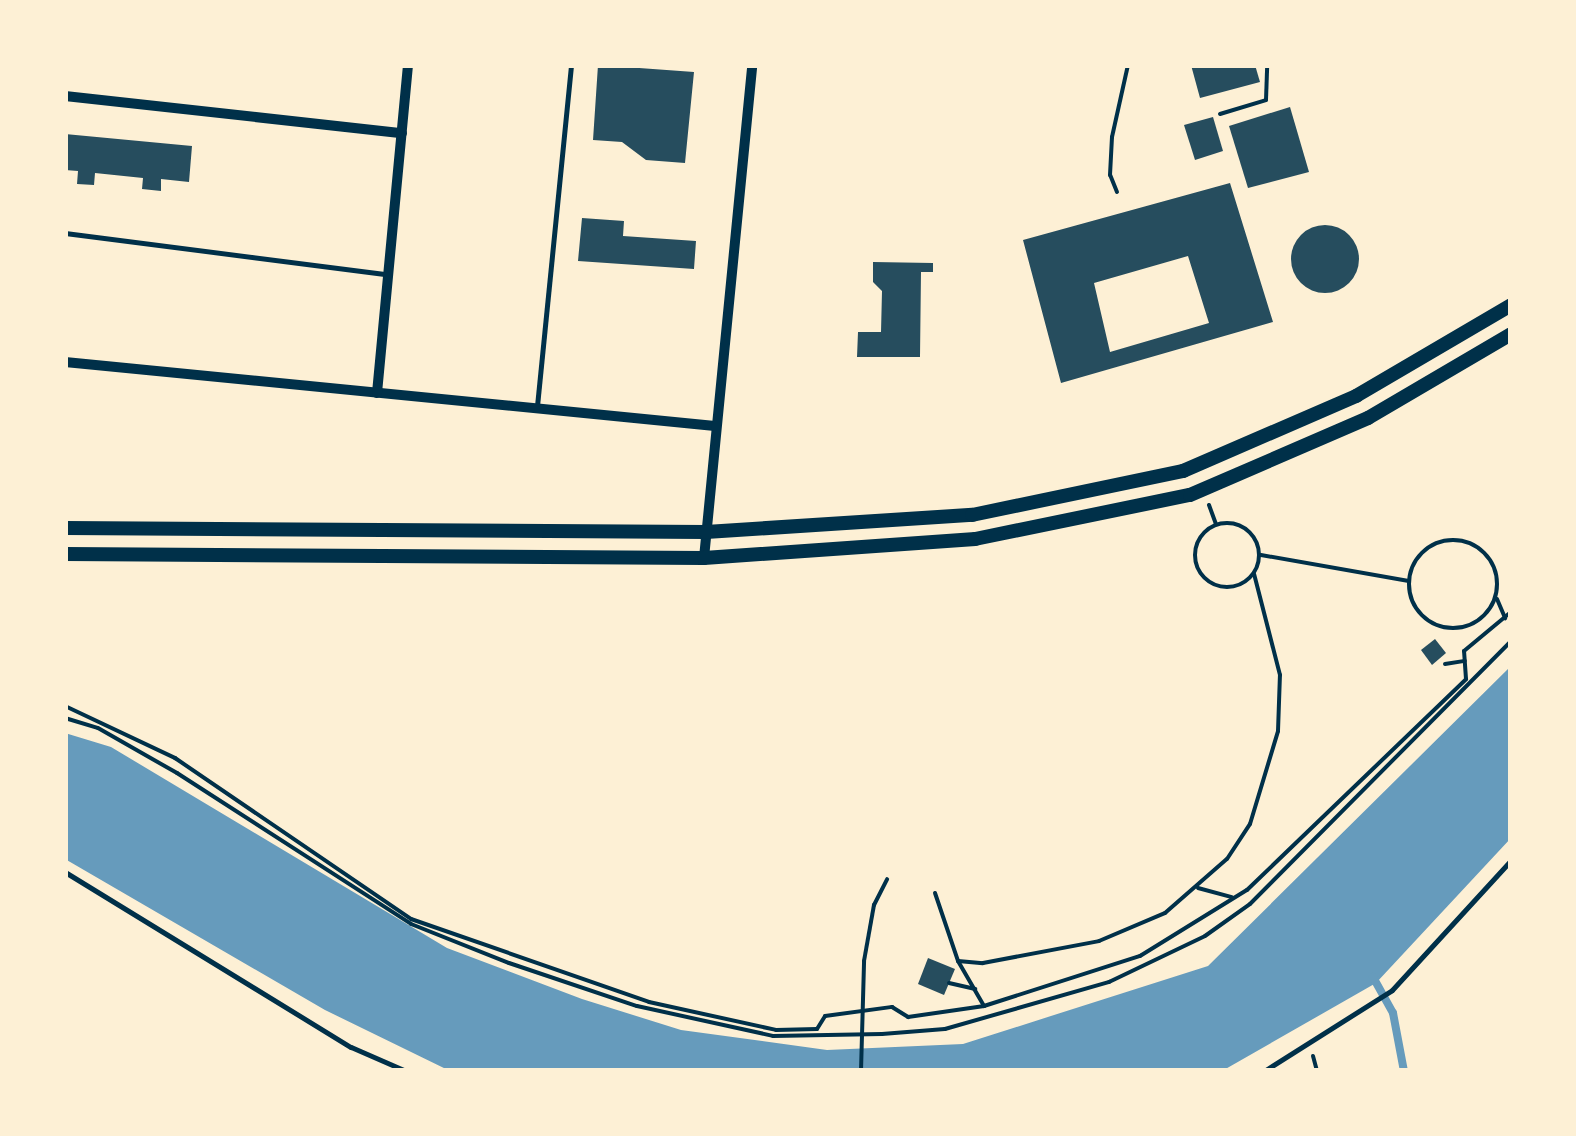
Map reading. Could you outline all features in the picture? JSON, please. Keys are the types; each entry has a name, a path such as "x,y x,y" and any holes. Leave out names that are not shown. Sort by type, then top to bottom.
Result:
{"street":[{"path":"377,394 408,65"},
{"path":"704,558 752,65"},
{"path":"65,96 402,134"},
{"path":"65,528 706,532 972,515 1183,470 1356,396 1511,305"},
{"path":"65,554 704,558 975,540 1190,494 1368,418 1511,334"},
{"path":"65,362 716,426"}],"lane":[{"path":"537,410 570,65"},
{"path":"65,233 388,275"},
{"path":"1183,470 1190,494"},
{"path":"1264,1071 1392,990 1511,860"},
{"path":"65,872 351,1047 406,1071"}],"path":[{"path":"1117,192 1110,175 1112,138 1128,65"},
{"path":"1220,114 1266,100 1268,65"},
{"path":"958,961 996,961 1098,941 1165,914 1198,888 1250,824 1278,731 1280,675 1254,574 1260,555 1246,528 1226,522 1207,529 1196,545 1196,566 1217,586 1238,586 1254,574"},
{"path":"1496,598 1470,626 1438,626 1416,608 1409,580 1422,552 1464,541 1491,560 1496,598 1505,618"},
{"path":"1260,555 1409,580"},
{"path":"65,706 175,758 412,919 649,1002 776,1030 817,1029 825,1016 892,1007 908,1016 984,1006 1140,956 1234,898 1466,679 1464,650 1511,612"},
{"path":"65,718 98,728 177,773 411,924 637,1006 773,1036 882,1034 945,1029 1109,982 1205,936 1250,904 1511,640"},
{"path":"1445,664 1465,661"},
{"path":"862,1071 861,987 874,905 887,879"},
{"path":"1198,888 1234,898"},
{"path":"935,894 958,961 984,1006"},
{"path":"949,984 975,990"}],"water":[{"path":"1511,666 1511,838 1376,983 1222,1071 450,1071 325,1010 65,859 65,733 111,747 447,948 582,999 681,1030 827,1050 963,1044 1208,966"}],"building":[{"path":"598,65 694,72 685,163 646,160 622,142 593,140"},
{"path":"1191,65 1255,65 1260,82 1200,98"},
{"path":"1290,107 1309,172 1248,188 1229,126"},
{"path":"1213,117 1223,151 1195,160 1184,125"},
{"path":"65,134 192,146 189,182 161,179 161,191 142,189 143,178 95,173 94,185 77,184 78,171 65,170"},
{"path":"1230,183 1273,322 1061,383 1023,240","holes":["1188,256 1209,323 1110,352 1094,283"]},
{"path":"582,218 624,221 623,236 696,241 694,269 578,261"},
{"path":"1325,225 1349,235 1359,259 1349,283 1325,293 1301,283 1291,259 1301,235"},
{"path":"873,262 933,263 933,272 921,272 920,357 857,357 858,332 881,332 882,291 873,282"},
{"path":"1435,639 1446,653 1432,665 1421,650"},
{"path":"928,958 955,969 944,995 918,984"}],"waterway":[{"path":"1373,977 1393,1013 1404,1071"}]}
